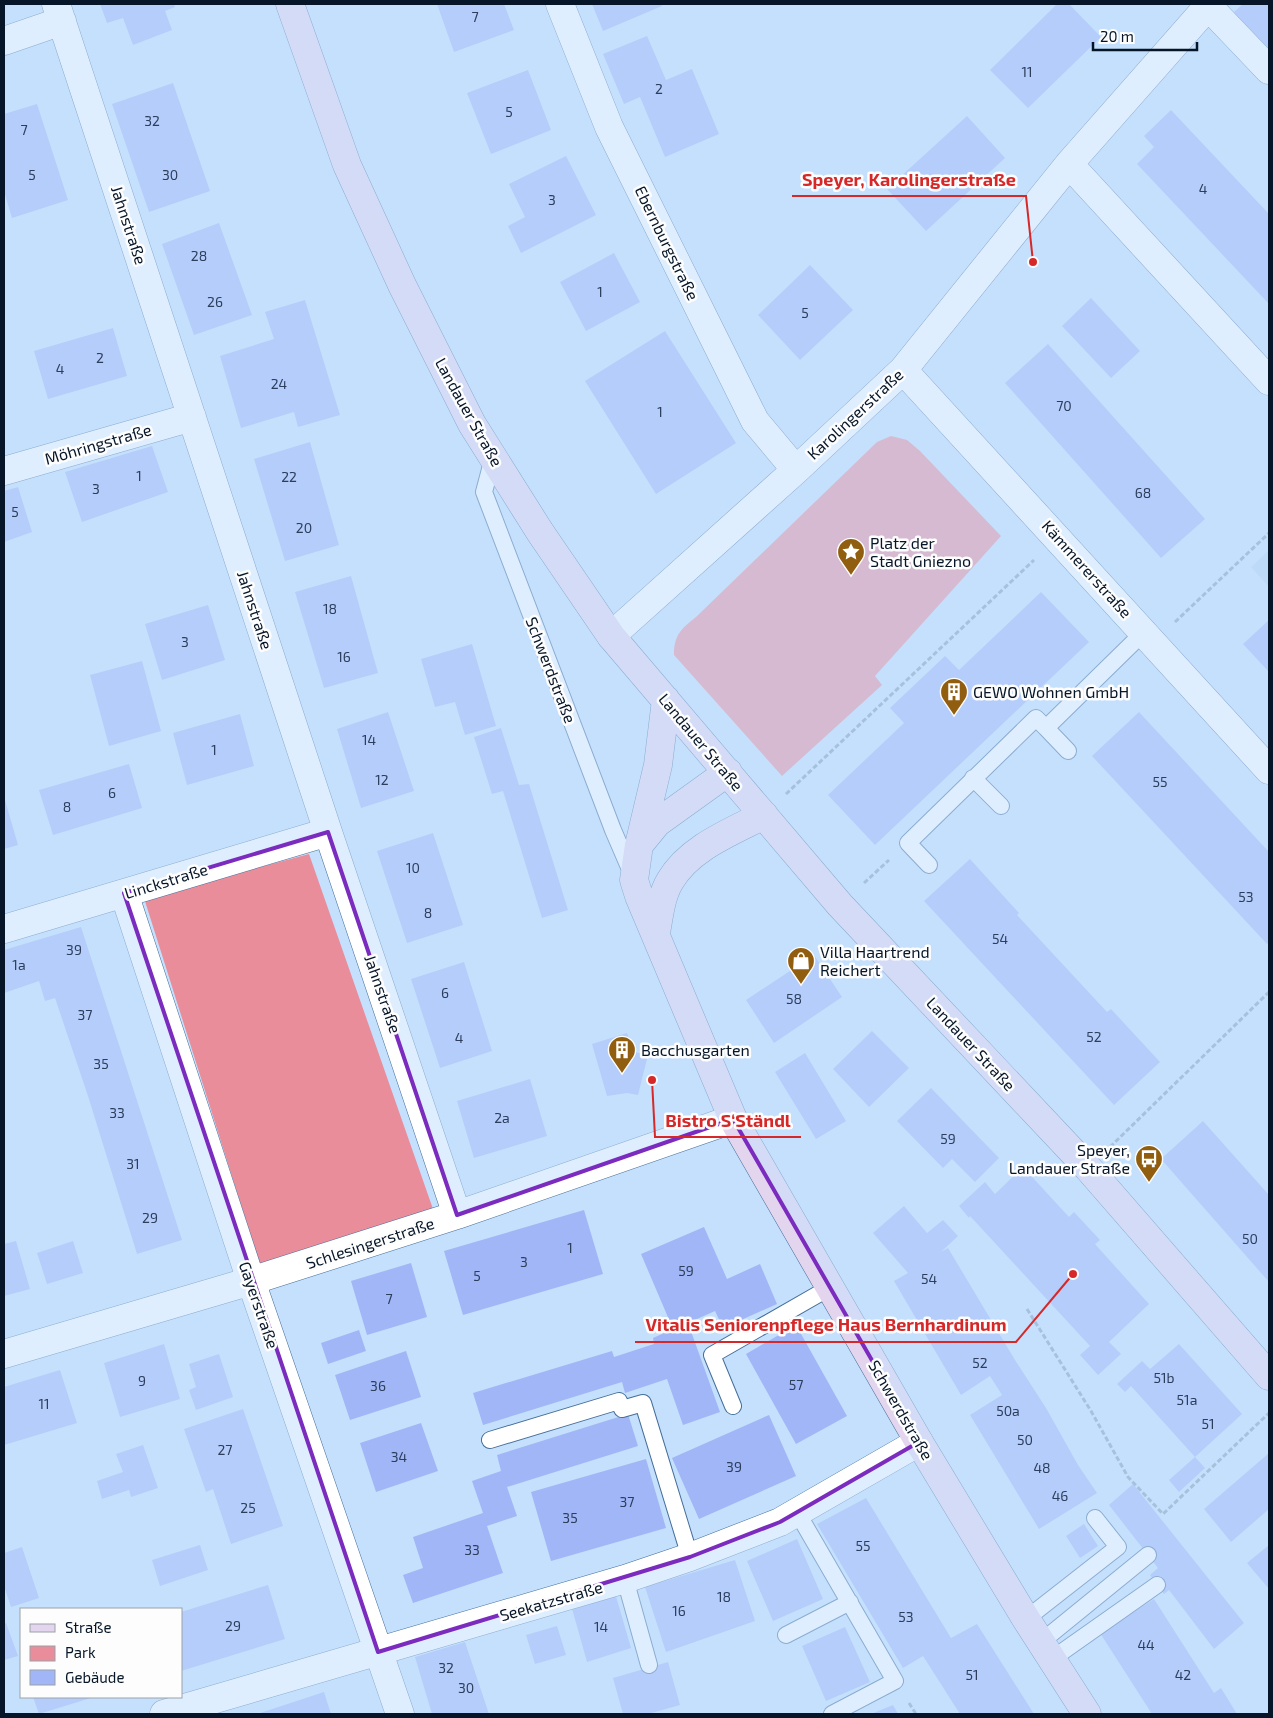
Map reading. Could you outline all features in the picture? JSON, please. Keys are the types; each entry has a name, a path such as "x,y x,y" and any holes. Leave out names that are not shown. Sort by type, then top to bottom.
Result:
{"main road":[{"name":"Landauer Straße","path":"290,4 347,165 402,285 472,424 540,532 611,636 840,905 1088,1168 1269,1376"},
{"name":"Schwerdstraße","path":"666,700 658,765 639,845 634,880 639,896 733,1119 919,1442 1026,1619 1088,1714"},
{"name":"Schwerdstraße","path":"639,845 656,823 728,772"},
{"path":"656,933 662,900 669,881 683,863 708,845 764,815"}],"street":[{"name":"Ebernburgstraße","path":"560,4 609,126 755,421 796,470"},
{"name":"Karolingerstraße","path":"611,636 796,470 903,370 1069,164 1209,5 1269,70"},
{"path":"4,41 59,13"},
{"name":"Jahnstraße","path":"59,13 328,832 457,1215"},
{"path":"1069,164 1269,381"},
{"name":"Kämmererstraße","path":"903,370 1058,537 1269,770"},
{"name":"Möhringstraße","path":"4,471 192,417"},
{"name":"Linckstraße","path":"4,930 328,832"},
{"name":"Gayerstraße","path":"124,893 251,1281 400,1714"},
{"name":"Schlesingerstraße","path":"4,1354 251,1281 457,1215 733,1119"},
{"name":"Seekatzstraße","path":"164,1714 625,1579 690,1558 780,1522 919,1442"}],"lane":[{"name":"Schwerdstraße","path":"493,458 484,492 613,830 634,880"},
{"path":"1046,728 1149,637"},
{"path":"929,865 908,843 1036,718 1068,751"},
{"path":"974,778 1001,806"},
{"path":"733,1406 712,1355 829,1288"},
{"path":"490,1440 619,1401 622,1409 643,1403 690,1558"},
{"path":"798,1512 895,1681 832,1714"},
{"path":"1026,1619 1118,1547 1095,1518"},
{"path":"1047,1651 1148,1555"},
{"path":"625,1579 650,1665"},
{"path":"1047,1651 1157,1585"},
{"path":"786,1635 850,1602"}],"path":[{"path":"1149,637 1269,533"},
{"path":"764,815 1058,537"},
{"path":"840,905 908,843"},
{"path":"1088,1168 1269,992"},
{"path":"1027,1309 1128,1477 1163,1514 1269,1412"}],"highlighted area":[{"path":"328,832 457,1215 733,1119 919,1442 780,1522 690,1557 378,1652 124,893"}],"shaded area":[{"path":"1269,550 1269,587 1251,567"}],"green space":[{"name":"Platz der Stadt Gniezno","path":"891,436 907,440 920,451 1001,536 875,676 882,685 782,776 674,655 675,642 679,633 686,625 877,442"},
{"path":"309,854 433,1209 260,1265 144,898"}],"building":[{"path":"100,4 174,4 175,7 165,11 172,30 133,45 123,18 107,23"},
{"path":"437,4 504,4 514,30 454,52"},
{"path":"592,4 661,4 662,6 603,31"},
{"path":"1057,4 1069,4 1101,37 1028,108 990,70"},
{"path":"1243,4 1269,4 1269,50 1234,12"},
{"path":"647,36 666,80 692,69 719,134 665,157 640,97 624,104 603,54"},
{"path":"528,70 551,130 491,154 467,93"},
{"path":"173,83 210,191 149,212 112,104"},
{"path":"37,104 68,200 12,218 4,191 4,114"},
{"path":"1171,110 1269,214 1269,304 1137,164 1154,147 1144,136"},
{"path":"967,116 1005,158 926,231 887,189"},
{"path":"566,156 596,215 521,253 508,226 525,217 509,184"},
{"path":"219,223 252,315 194,335 162,244"},
{"path":"614,253 640,302 586,331 560,282"},
{"path":"810,265 853,310 800,360 758,315"},
{"path":"1091,298 1140,351 1111,378 1062,326"},
{"path":"305,300 340,415 298,427 294,412 241,428 220,356 274,339 265,312"},
{"path":"113,328 127,376 48,399 34,351"},
{"path":"665,331 736,443 656,494 585,381"},
{"path":"1048,344 1205,519 1161,558 1005,383"},
{"path":"310,442 339,545 285,561 254,459"},
{"path":"152,446 168,492 82,522 65,472"},
{"path":"18,487 32,532 4,542 4,491"},
{"path":"351,576 378,673 324,688 295,592"},
{"name":"GEWO Wohnen GmbH","path":"1041,592 1089,642 875,845 828,795 904,723 890,708 945,656 959,670"},
{"path":"208,605 225,660 162,680 145,624"},
{"path":"1269,620 1269,672 1243,644"},
{"path":"472,644 496,726 465,735 455,702 435,707 421,659"},
{"path":"142,661 161,731 109,746 90,675"},
{"path":"388,712 414,791 361,808 337,729"},
{"path":"1139,712 1269,852 1269,942 1267,944 1092,756"},
{"path":"240,714 254,766 187,785 173,733"},
{"path":"501,728 519,785 529,784 568,910 542,918 503,791 492,794 474,737"},
{"path":"129,764 142,808 53,835 39,790"},
{"path":"4,801 18,845 4,849"},
{"path":"433,833 463,925 407,943 377,851"},
{"path":"970,859 1019,913 1017,915 1107,1012 1111,1009 1160,1062 1114,1105 924,901"},
{"path":"81,927 182,1240 137,1254 88,1096 55,998 45,1001 39,981 4,993 4,950"},
{"path":"814,955 842,997 774,1043 746,1000"},
{"path":"464,962 492,1051 440,1068 411,979"},
{"path":"872,1031 909,1068 869,1107 833,1069"},
{"name":"Bacchusgarten","path":"627,1033 634,1052 648,1055 638,1095 627,1093 607,1096 592,1044"},
{"path":"805,1053 846,1121 816,1139 775,1072"},
{"path":"530,1079 547,1136 474,1158 457,1101"},
{"path":"931,1088 999,1158 975,1182 952,1159 943,1168 897,1121"},
{"path":"1203,1121 1269,1195 1269,1282 1161,1159"},
{"path":"1023,1167 1069,1217 1074,1212 1100,1240 1095,1244 1149,1304 1109,1342 1121,1354 1098,1375 1080,1355 1090,1346 959,1206 985,1182 995,1194"},
{"path":"904,1206 927,1233 943,1220 958,1236 941,1252 948,1248 1046,1408 1078,1465 1097,1493 1039,1529 970,1415 1002,1395 990,1376 961,1395 894,1281 908,1273 873,1233"},
{"path":"584,1210 603,1274 463,1315 444,1251"},
{"path":"704,1227 727,1279 760,1264 777,1304 723,1328 715,1311 688,1323 720,1412 683,1425 667,1379 625,1393 622,1382 483,1425 473,1393 612,1351 614,1357 654,1344 653,1338 673,1329 641,1254"},
{"path":"16,1241 30,1289 4,1296 4,1244"},
{"path":"73,1241 83,1273 47,1284 37,1253"},
{"path":"411,1263 427,1317 367,1335 351,1281"},
{"path":"796,1325 847,1416 796,1444 746,1354"},
{"path":"359,1330 366,1351 328,1364 321,1343"},
{"path":"164,1344 180,1399 120,1417 104,1363"},
{"path":"1179,1344 1242,1414 1195,1457 1131,1386 1125,1392 1117,1384 1142,1361 1150,1369"},
{"path":"406,1351 421,1397 350,1420 335,1375"},
{"path":"219,1354 233,1397 196,1410 189,1390 196,1387 189,1364"},
{"path":"60,1370 77,1423 4,1445 4,1387"},
{"path":"243,1409 283,1526 231,1544 213,1489 206,1492 184,1429"},
{"path":"628,1414 638,1446 507,1487 517,1516 487,1526 503,1573 413,1603 403,1575 423,1568 413,1537 483,1513 472,1481 501,1471 497,1455"},
{"path":"769,1415 796,1476 699,1519 672,1458"},
{"path":"421,1423 438,1471 376,1492 360,1443"},
{"path":"143,1445 158,1488 131,1497 129,1490 102,1499 97,1481 123,1472 116,1454"},
{"path":"1269,1453 1269,1509 1231,1542 1204,1509"},
{"path":"1195,1457 1205,1468 1179,1492 1169,1480"},
{"path":"646,1459 666,1528 551,1561 531,1492"},
{"path":"1133,1484 1244,1623 1214,1649 1169,1590 1164,1594 1150,1575 1158,1568 1109,1505"},
{"path":"866,1498 951,1638 977,1624 1034,1714 960,1714 923,1656 903,1668 817,1524"},
{"path":"1084,1524 1098,1546 1080,1558 1066,1536"},
{"path":"797,1539 823,1599 773,1621 747,1561"},
{"path":"200,1545 208,1570 160,1586 152,1560"},
{"path":"1269,1545 1269,1589 1247,1563"},
{"path":"22,1547 39,1598 11,1607 4,1586 4,1553"},
{"path":"735,1560 755,1621 666,1652 645,1587"},
{"path":"268,1585 285,1639 182,1671 182,1612"},
{"path":"615,1593 631,1648 587,1662 571,1605"},
{"path":"1154,1599 1214,1693 1221,1688 1237,1714 1152,1714 1100,1633"},
{"path":"6,1623 18,1656 4,1660 4,1624"},
{"path":"557,1626 566,1655 535,1664 526,1635"},
{"path":"845,1627 870,1682 826,1701 802,1646"},
{"path":"465,1642 489,1714 432,1714 415,1657"},
{"path":"668,1662 680,1705 648,1714 623,1714 613,1678"},
{"path":"324,1692 331,1714 257,1714"},
{"path":"33,1698 91,1698 39,1714"},
{"path":"893,1705 898,1714 871,1714"}],"place":[{"name":"Speyer, Karolingerstraße","path":"1033,262"},
{"name":"Platz der Stadt Gniezno","path":"851,576"},
{"name":"GEWO Wohnen GmbH","path":"954,716"},
{"name":"Villa Haartrend Reichert","path":"801,985"},
{"name":"Bacchusgarten","path":"622,1074"},
{"name":"Bistro S‘Ständl","path":"652,1080"},
{"name":"Speyer, Landauer Straße","path":"1149,1183"},
{"name":"Vitalis Seniorenpflege Haus Bernhardinum","path":"1073,1274"}]}
